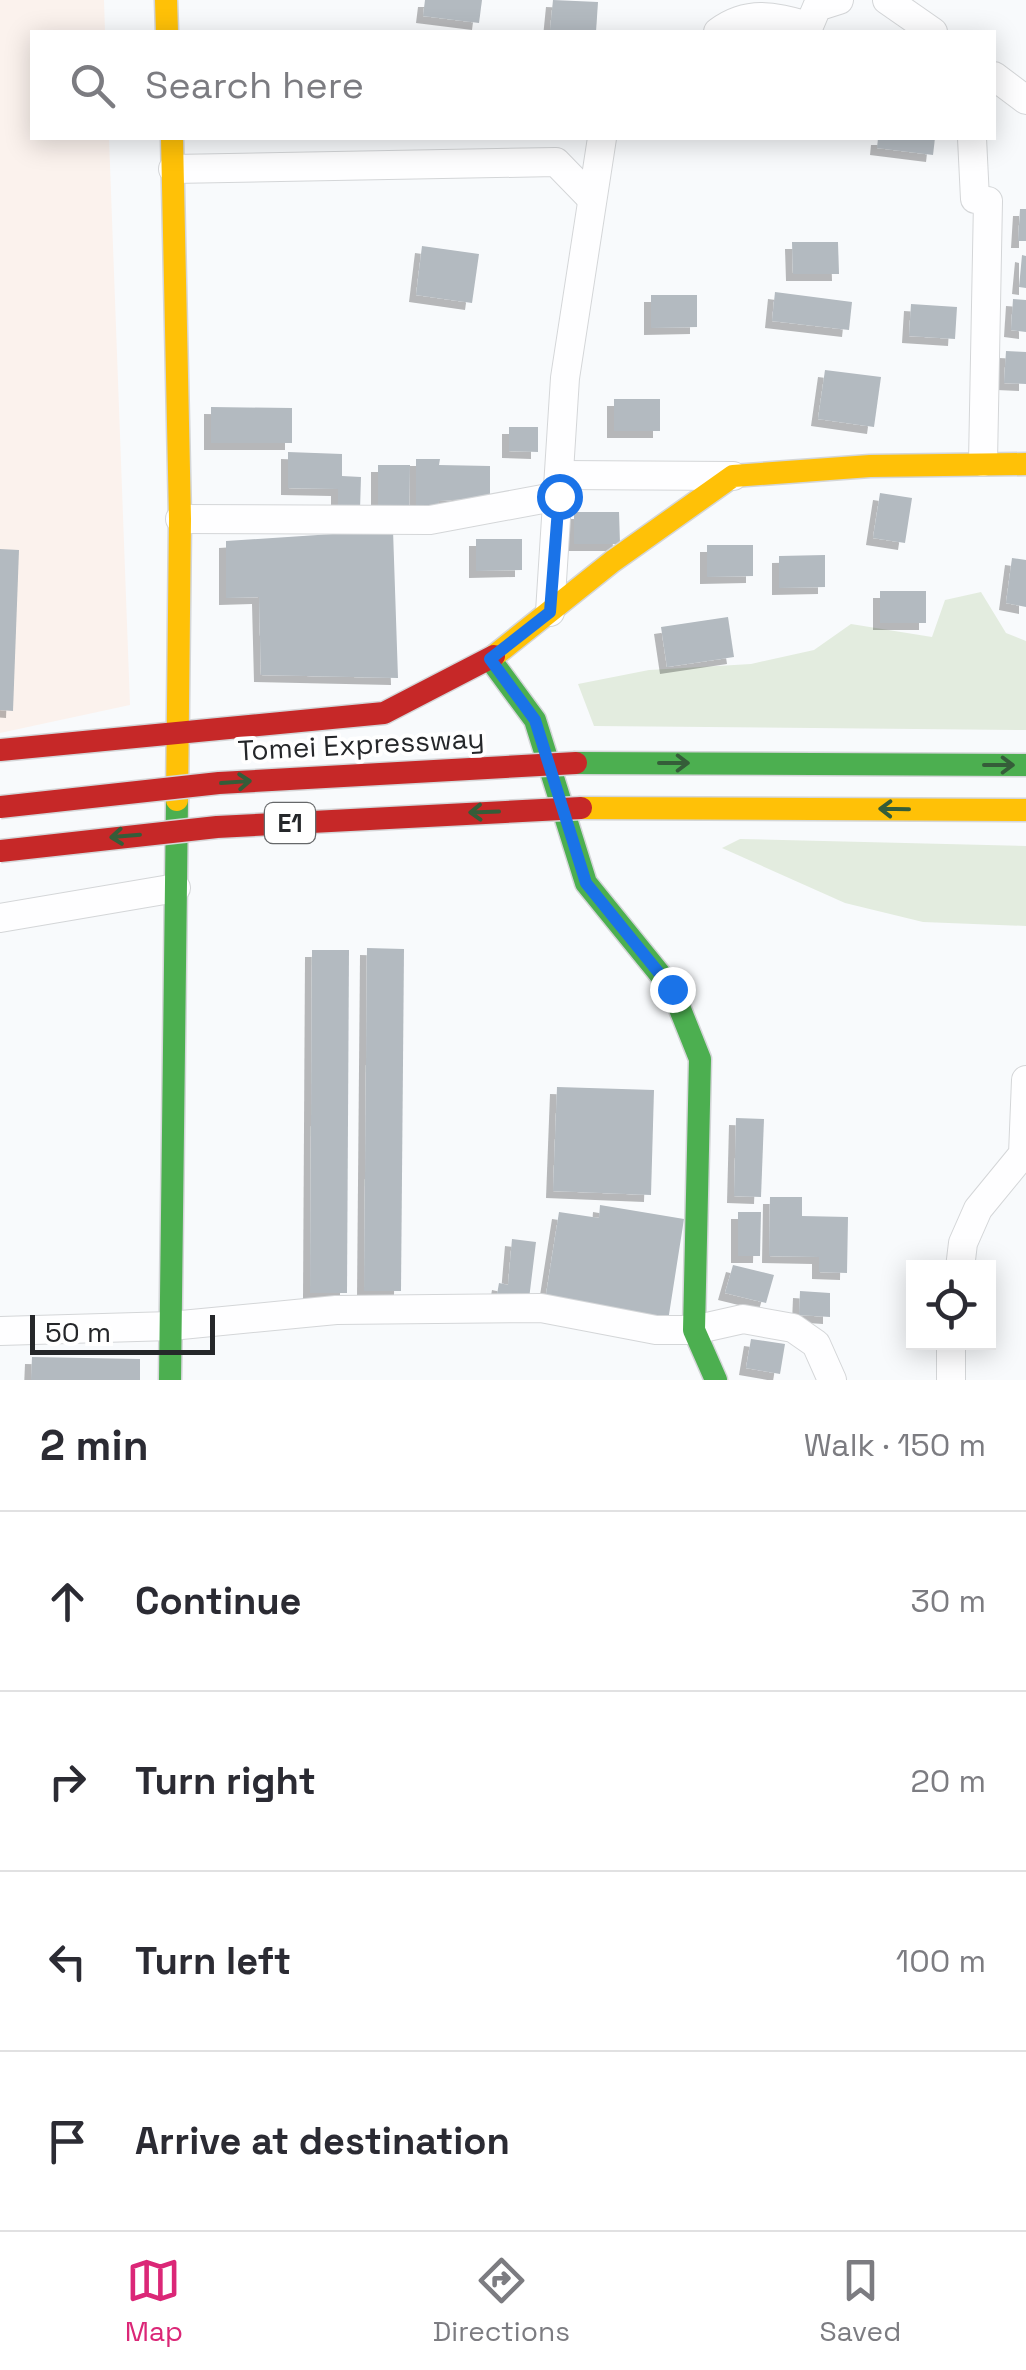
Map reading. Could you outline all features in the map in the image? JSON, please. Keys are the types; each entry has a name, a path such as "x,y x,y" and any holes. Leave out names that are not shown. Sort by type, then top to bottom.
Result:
{"main road":[{"path":"166,0 168,30"},
{"path":"170,1380 180,519 172,140"},
{"path":"0,750 384,713 490,659 613,561 733,476 870,466 1026,464"},
{"path":"490,659 535,720 586,883 672,989 700,1059 694,1330 716,1380"},
{"name":"Tomei Expressway","path":"0,806 218,783 576,762 1026,765"},
{"name":"E1","path":"0,851 72,840 219,827 581,808 1026,810"}],"street":[{"path":"721,30 732,22 764,14 815,29 817,7 839,0"},
{"path":"888,0 930,30"},
{"path":"996,78 1026,100"},
{"path":"550,612 564,378 602,140"},
{"path":"972,140 975,199 988,202 982,462"},
{"path":"174,169 556,162 591,198"},
{"path":"180,519 430,520 559,485 733,476"},
{"path":"0,918 176,888"},
{"path":"961,1260 963,1243 978,1209 1023,1154 1026,1080"},
{"path":"0,1331 171,1326 336,1310 541,1308 656,1330 694,1330 743,1319 792,1328 816,1344 832,1380"},
{"path":"950,1380 951,1350"}],"shaded area":[{"path":"0,0 104,0 105,30 30,30 30,140 109,140 130,705 0,733"},
{"path":"981,592 1006,633 1026,641 1026,730 594,726 578,684 649,670 751,664 814,650 851,624 932,637 945,600"},
{"path":"740,839 1026,846 1026,926 923,922 845,903 722,848"}],"building":[{"path":"425,0 482,0 479,23 423,16"},
{"path":"553,0 598,2 596,30 550,30"},
{"path":"878,140 935,140 933,155 877,148"},
{"path":"1020,209 1026,209 1026,241 1018,241"},
{"path":"792,242 838,242 839,274 793,274"},
{"path":"422,246 479,254 472,303 416,295"},
{"path":"1022,255 1026,256 1026,288 1019,287"},
{"path":"775,292 852,302 849,330 772,321"},
{"path":"651,295 697,295 697,327 651,328"},
{"path":"1013,299 1026,300 1026,332 1011,330"},
{"path":"911,304 957,307 955,339 909,336"},
{"path":"1006,351 1026,352 1026,384 1004,383"},
{"path":"825,370 881,377 874,427 818,419"},
{"path":"614,399 660,399 660,431 614,431"},
{"path":"211,407 292,408 292,443 211,443"},
{"path":"509,427 538,427 538,452 509,451"},
{"path":"288,452 342,454 342,476 361,477 360,510 338,509 338,489 288,488"},
{"path":"416,459 440,459 439,465 490,466 490,497 439,501 438,509 416,508"},
{"path":"378,465 410,465 409,509 378,508"},
{"path":"880,493 912,498 905,543 873,538"},
{"path":"574,512 619,512 620,544 574,544"},
{"path":"393,530 398,678 261,675 259,597 226,598 226,541"},
{"path":"476,539 522,539 522,570 476,571"},
{"path":"707,545 753,545 753,576 707,577"},
{"path":"0,549 19,550 13,711 0,710"},
{"path":"825,555 825,587 779,588 779,556"},
{"path":"1012,558 1026,560 1026,607 1006,603"},
{"path":"880,591 926,591 926,623 880,623"},
{"path":"728,617 734,657 667,667 661,627"},
{"path":"367,948 404,949 401,1291 364,1291"},
{"path":"312,950 349,950 347,1293 310,1293"},
{"path":"557,1087 654,1090 651,1195 553,1191"},
{"path":"736,1118 764,1119 761,1197 734,1196"},
{"path":"770,1197 802,1197 802,1216 848,1217 847,1273 819,1272 819,1257 769,1256"},
{"path":"600,1205 684,1219 668,1321 545,1301 559,1212 599,1218"},
{"path":"738,1212 761,1212 760,1256 738,1256"},
{"path":"512,1239 536,1242 529,1299 496,1300 499,1283 508,1285"},
{"path":"733,1265 774,1275 766,1303 725,1293"},
{"path":"800,1291 830,1293 830,1317 799,1315"},
{"path":"751,1339 785,1344 780,1374 746,1368"},
{"path":"32,1357 140,1359 140,1380 31,1380"}],"traffic: fast":[{"path":"490,659 535,720 586,883 672,989 700,1059 694,1330 716,1380"},
{"path":"576,763 1026,765"},
{"path":"170,1380 177,800"}],"traffic: slow":[{"path":"166,0 167,30"},
{"path":"172,140 180,519 177,800"},
{"path":"494,656 613,561 733,476 870,466 1026,464"},
{"path":"581,808 1026,810"}],"traffic: jam":[{"path":"0,750 384,713 494,656"},
{"path":"0,807 219,783 576,763"},
{"path":"0,851 217,827 581,808"}],"route":[{"path":"559,496 550,612 490,659 535,720 586,883 672,989"}]}
